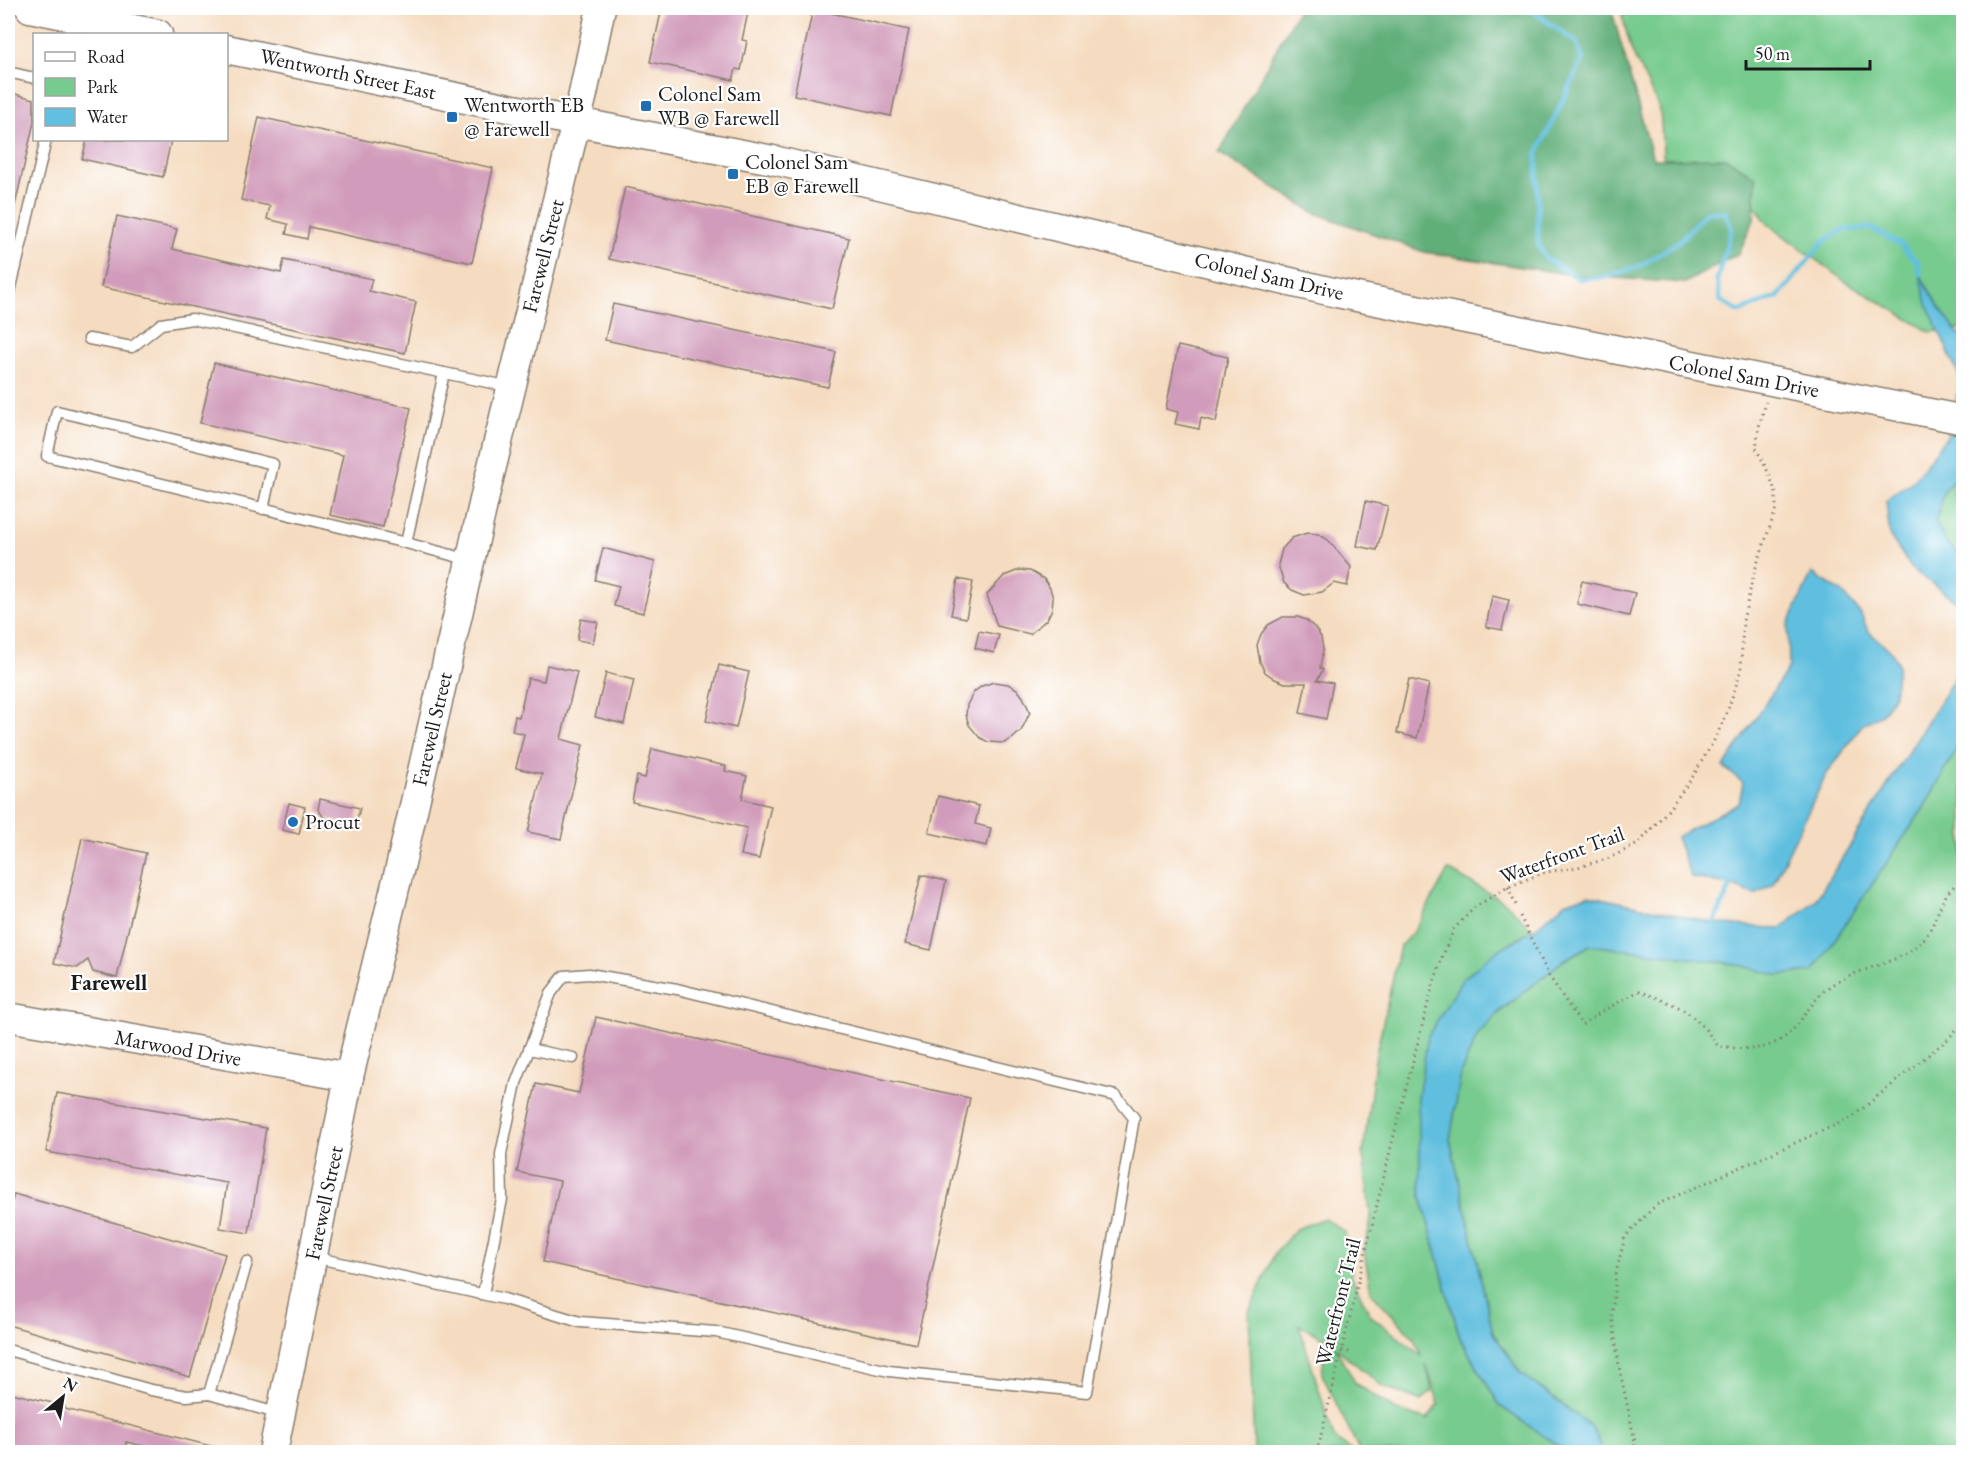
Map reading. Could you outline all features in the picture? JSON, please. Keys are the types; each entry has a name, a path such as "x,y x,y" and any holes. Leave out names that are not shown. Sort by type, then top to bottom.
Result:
{"street":[{"path":"30,8 70,26 147,33"},
{"name":"Farewell Street","path":"273,1452 349,1077 576,122 601,8"},
{"name":"Wentworth Street East","path":"228,49 576,122"},
{"name":"Colonel Sam Drive","path":"576,122 773,160 1337,293 1953,418"},
{"name":"Marwood Drive","path":"8,1017 349,1077"}],"lane":[{"path":"8,72 33,78"},
{"path":"8,300 46,141"},
{"path":"88,339 132,347 161,324 192,319 512,387"},
{"path":"406,543 444,373"},
{"path":"263,509 273,464 57,411 47,456 263,509 406,543 471,560"},
{"path":"312,1257 483,1294 580,1322 716,1332 889,1371 1087,1392 1134,1118 1116,1096 677,989 589,974 564,976 551,993 516,1083 501,1154 502,1199 483,1294"},
{"path":"529,1049 573,1058"},
{"path":"209,1394 247,1262"},
{"path":"8,1350 148,1389 187,1396 209,1394 280,1414"}],"path":[{"name":"Waterfront Trail","path":"1317,1452 1391,1148 1442,957 1454,928 1475,907 1508,887 1542,873 1607,859 1638,844 1669,809 1692,778 1716,737 1728,710 1741,670 1743,621 1754,573 1776,509 1776,494 1756,448 1768,396"},
{"path":"1520,916 1549,976 1582,1025 1639,991 1678,1005 1703,1024 1718,1046 1748,1050 1774,1044 1796,1028 1820,993 1832,985 1853,973 1896,958 1921,942 1930,930 1947,893 1964,878"},
{"path":"1508,887 1516,905"},
{"path":"1634,1452 1635,1442 1619,1366 1612,1315 1616,1273 1625,1237 1656,1205 1851,1118 1948,1039 1964,1021"},
{"path":"1342,1350 1352,1353"}],"green space":[{"path":"1299,8 1611,8 1653,159 1726,158 1756,177 1754,220 1739,253 1685,283 1573,275 1424,252 1315,213 1219,153"},
{"path":"1620,8 1963,8 1963,329 1930,332 1843,280 1768,224 1742,188 1664,166 1660,110 1632,52"},
{"path":"1963,469 1963,556 1947,544 1935,522 1945,490"},
{"path":"1963,738 1963,1452 1810,1452 1808,1443 1809,1452 1604,1452 1592,1427 1521,1374 1493,1333 1450,1140 1461,1072 1478,1034 1501,1011 1564,960 1590,945 1736,964 1777,975 1923,809"},
{"path":"1448,870 1505,902 1533,930 1492,954 1421,1197 1460,1339 1500,1406 1567,1452 1360,1452 1322,1374 1326,1339 1299,1325 1334,1438 1353,1452 1254,1452 1249,1312 1274,1255 1296,1229 1324,1218 1345,1232 1352,1277 1370,1315 1422,1356 1413,1337 1371,1292 1364,1251 1371,1220 1363,1154 1376,1054 1400,946 1415,930","holes":["1335,1347 1382,1386 1422,1401 1432,1390 1426,1364 1439,1404 1427,1420 1396,1410 1356,1384"]}],"water":[{"path":"1920,274 1959,335 1963,334 1963,469 1945,490 1935,522 1947,544 1963,556 1963,606 1912,569 1890,536 1886,501 1913,481 1948,435 1961,380 1927,304"},
{"path":"1812,573 1843,593 1861,614 1868,631 1892,652 1898,664 1894,695 1882,714 1862,725 1826,775 1773,884 1756,895 1731,885 1691,877 1676,837 1739,803 1743,783 1724,767 1789,667 1788,625"},
{"path":"1963,664 1963,738 1923,809 1813,972 1777,975 1736,964 1590,945 1564,960 1500,1011 1478,1034 1461,1072 1450,1140 1493,1333 1521,1374 1592,1427 1604,1452 1567,1452 1500,1406 1460,1338 1421,1197 1418,1098 1428,1036 1462,980 1492,954 1533,930 1565,903 1588,895 1714,923 1780,929 1816,900"}],"building":[{"path":"662,8 749,8 742,40 747,41 741,70 736,69 733,80 650,62"},
{"path":"813,9 909,30 891,116 794,95"},
{"path":"8,92 33,99 33,126 13,214 8,214"},
{"path":"259,117 493,168 472,263 309,227 307,239 286,234 288,224 267,219 270,206 241,200"},
{"path":"87,141 171,141 163,177 82,159"},
{"path":"625,187 849,238 832,309 609,259"},
{"path":"117,216 177,229 172,249 281,273 284,260 372,279 369,291 416,302 405,353 101,287"},
{"path":"613,304 836,352 828,387 605,340"},
{"path":"1178,346 1228,357 1216,422 1201,418 1199,429 1175,424 1178,412 1166,409"},
{"path":"214,363 411,408 383,527 330,515 343,455 200,423"},
{"path":"1366,501 1388,506 1377,550 1357,546"},
{"path":"1307,533 1318,534 1327,539 1351,567 1347,586 1334,583 1322,592 1304,595 1292,590 1284,583 1278,565 1282,549 1292,538"},
{"path":"603,548 655,562 643,613 614,606 619,586 595,580"},
{"path":"1019,570 1030,571 1044,579 1053,598 1052,609 1047,619 1030,634 997,626 987,595 1004,576"},
{"path":"958,579 973,582 966,618 951,615"},
{"path":"1582,581 1635,593 1629,616 1577,604"},
{"path":"1492,596 1509,600 1502,630 1486,627"},
{"path":"1283,617 1298,617 1306,620 1321,637 1323,649 1320,668 1323,670 1317,680 1333,683 1326,719 1300,713 1306,683 1285,683 1275,679 1265,672 1260,662 1257,645 1261,634 1268,625"},
{"path":"581,619 598,622 593,643 577,640"},
{"path":"979,631 999,635 994,653 975,648"},
{"path":"547,665 577,672 561,739 583,745 561,839 528,832 542,774 516,768 524,734 512,731 515,716 519,717 528,678 544,681"},
{"path":"719,665 749,672 736,728 706,721"},
{"path":"606,673 634,680 624,724 595,717"},
{"path":"1409,679 1429,684 1417,738 1397,733"},
{"path":"994,682 1008,684 1017,689 1030,712 1021,731 1004,743 988,742 979,737 969,725 966,715 967,705 974,692"},
{"path":"652,749 726,766 725,771 747,776 742,799 771,806 759,859 741,855 747,828 632,802 637,776 645,778"},
{"path":"938,796 979,806 975,824 991,828 987,846 929,833"},
{"path":"320,799 360,808 355,826 324,818 318,809"},
{"name":"Procut","path":"289,803 305,807 299,834 282,830"},
{"path":"82,838 146,853 117,978 93,972 88,960 77,968 54,963"},
{"path":"921,875 946,881 931,950 905,944"},
{"path":"596,1017 970,1098 916,1344 543,1262 560,1181 517,1172 536,1084 579,1093"},
{"path":"57,1093 266,1128 249,1233 220,1228 227,1183 46,1152"},
{"path":"14,1194 225,1254 190,1377 8,1325 8,1215"},
{"path":"8,1392 65,1406 65,1409 219,1448 219,1452 169,1452 126,1442 125,1452 8,1452"}],"waterway":[{"path":"1528,8 1576,42 1583,59 1537,154 1538,244 1545,258 1580,279 1606,277 1640,266 1678,242 1707,212 1725,212 1732,229 1717,279 1720,300 1739,312 1779,296 1824,241 1844,230 1870,228 1900,244 1918,263 1920,274"},
{"path":"1714,923 1731,885"}],"place":[{"name":"Colonel Sam WB @ Farewell","path":"646,106"},
{"name":"Wentworth EB @ Farewell","path":"452,117"},
{"name":"Colonel Sam EB @ Farewell","path":"733,174"},
{"name":"Procut","path":"293,822"}],"district":[{"name":"Farewell","path":"109,982"}]}
